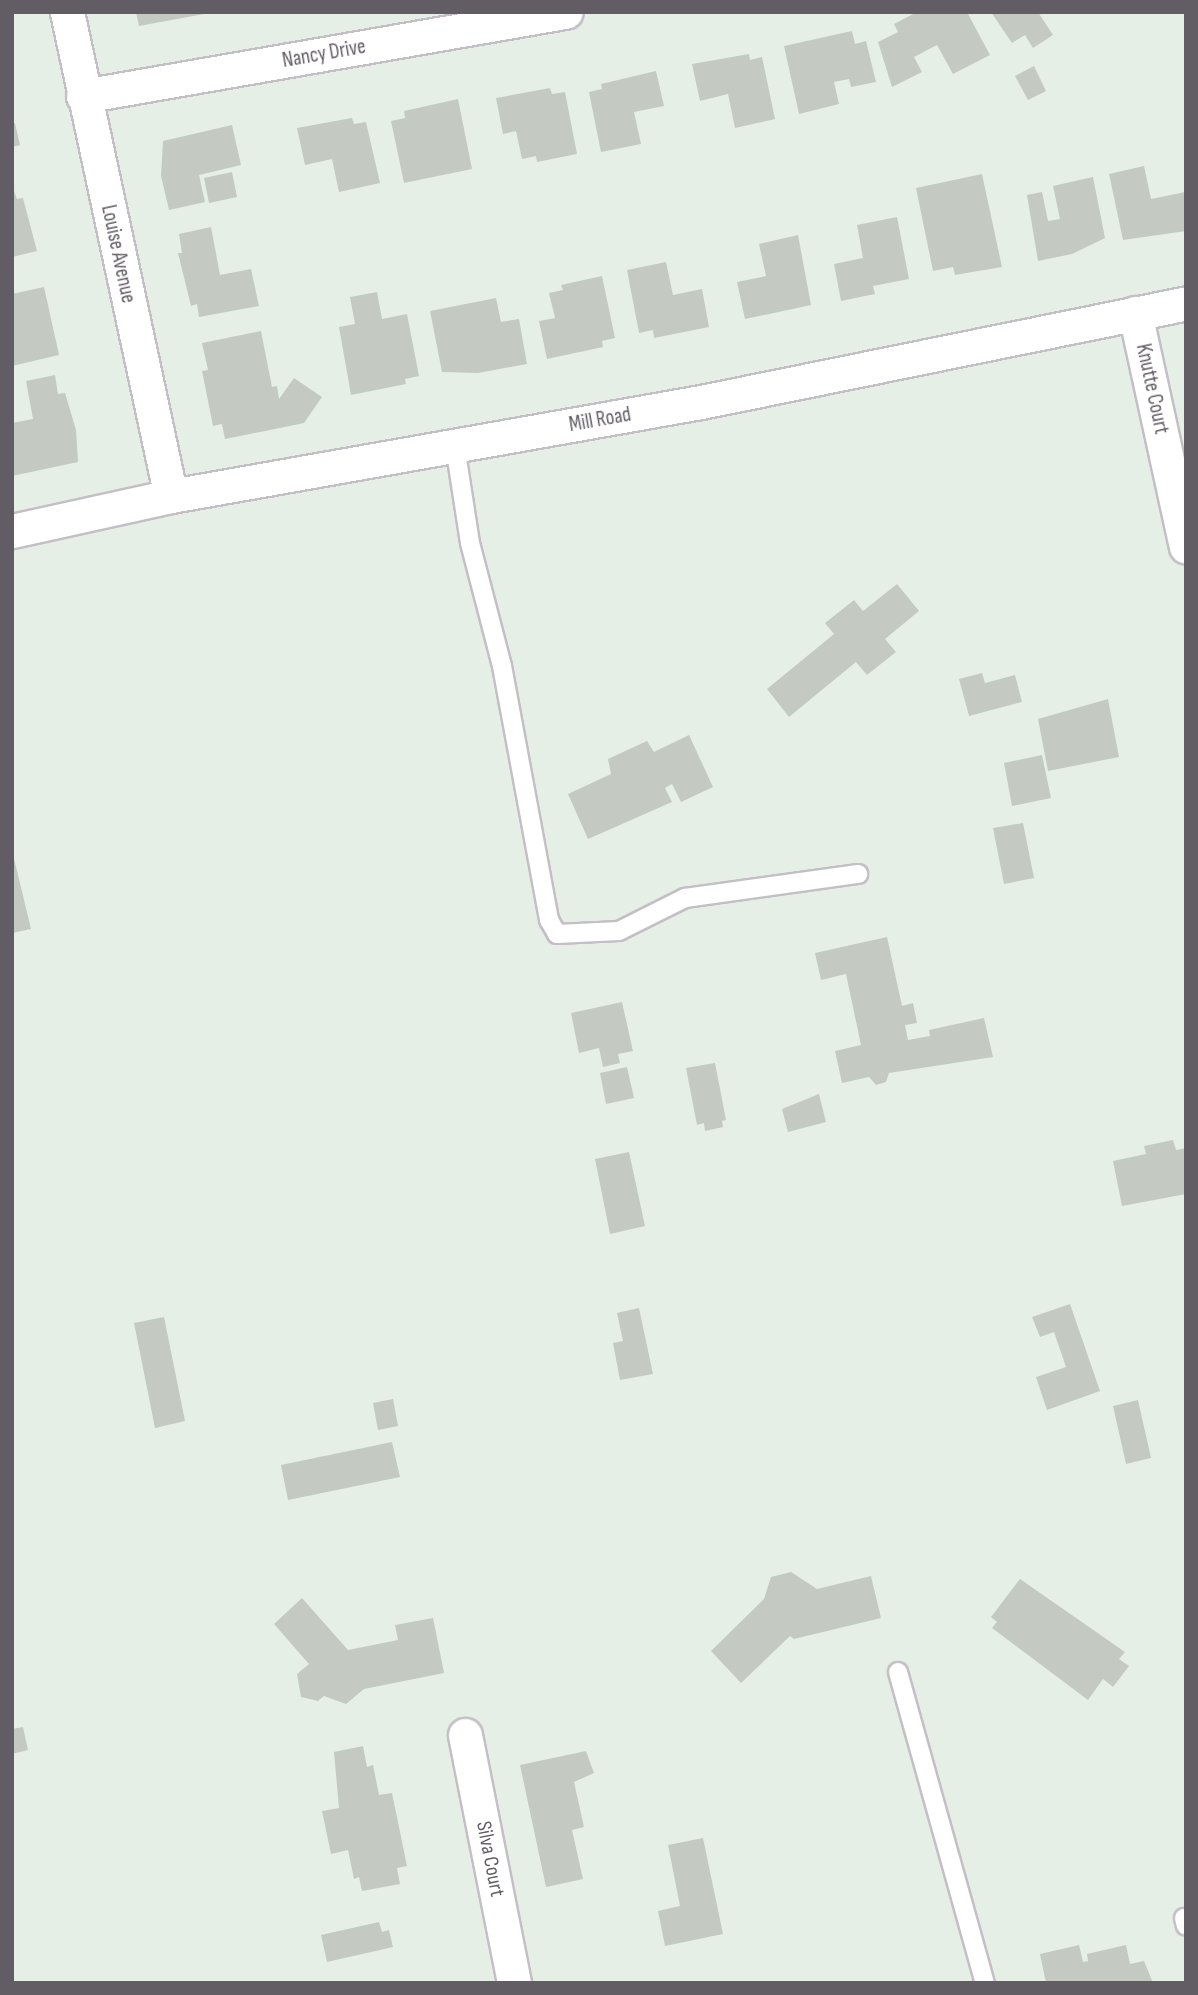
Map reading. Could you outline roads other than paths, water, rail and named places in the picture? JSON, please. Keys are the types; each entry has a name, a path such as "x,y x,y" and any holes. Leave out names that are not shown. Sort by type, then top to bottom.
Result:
{"street":[{"name":"Louise Avenue","path":"67,12 171,496"},
{"name":"Nancy Drive","path":"83,96 566,12"},
{"name":"Mill Road","path":"12,531 171,496 702,402 1186,303"},
{"name":"Knutte Court","path":"1135,313 1186,547"},
{"name":"Silva Court","path":"465,1735 514,1983"}],"lane":[{"path":"456,446 470,543 502,666 549,920 557,934 619,931 685,898 858,874"},
{"path":"898,1672 985,1983"}]}
